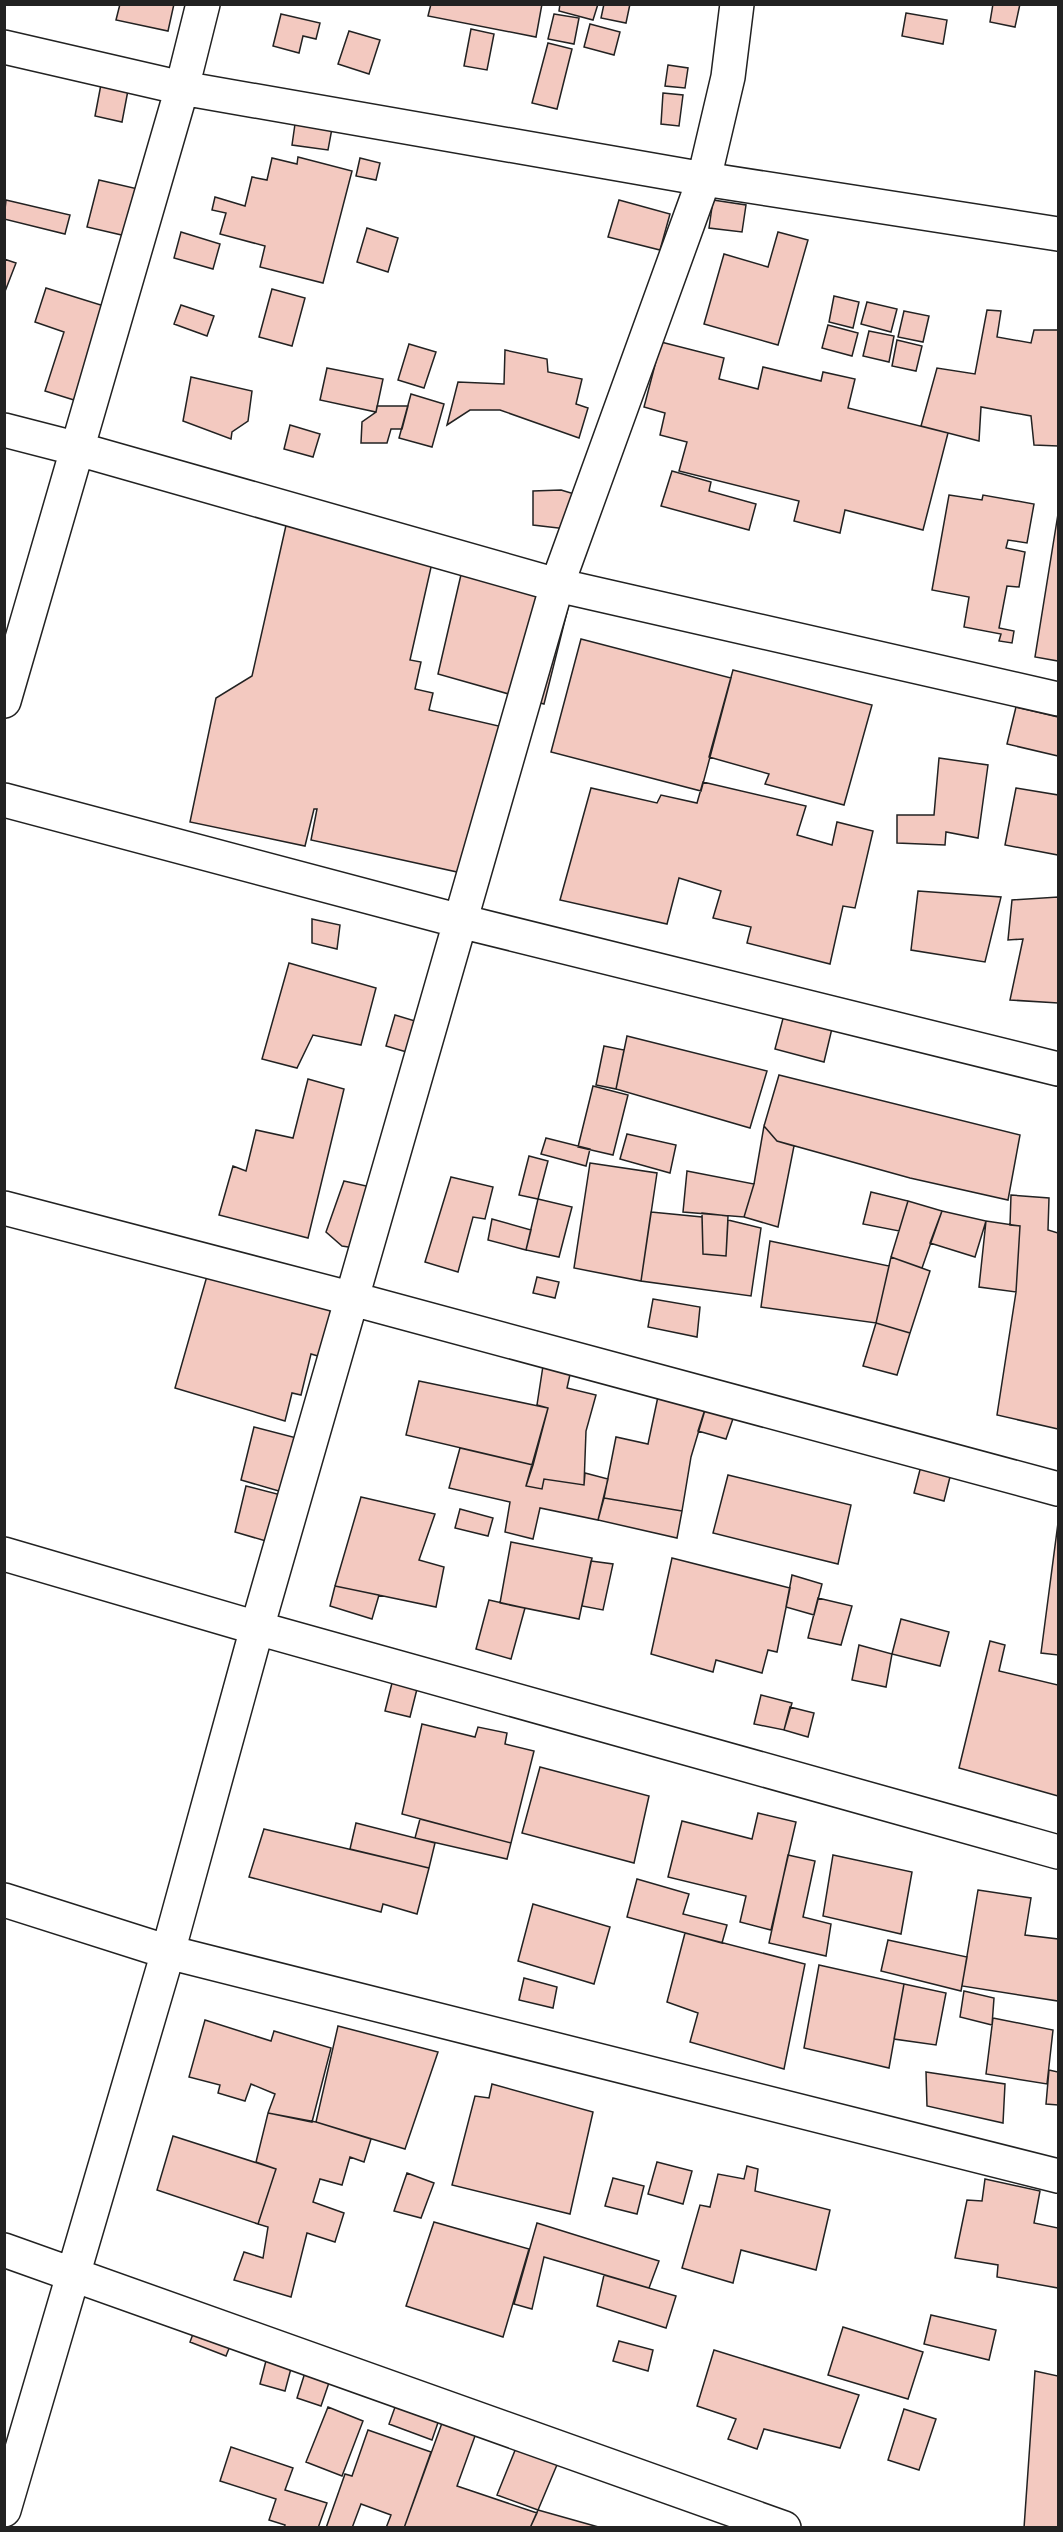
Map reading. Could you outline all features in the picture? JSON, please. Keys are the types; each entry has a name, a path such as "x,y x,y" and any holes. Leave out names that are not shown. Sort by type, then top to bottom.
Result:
{"street":[{"path":"4,702 182,88 203,4"},
{"path":"4,2510 168,1952 257,1628 354,1299 557,585 704,179 728,77 737,4"},
{"path":"4,47 182,88 704,179 1059,234"},
{"path":"4,430 557,585 1059,699"},
{"path":"4,800 460,921 1059,1069"},
{"path":"4,1208 354,1299 1059,1489"},
{"path":"4,1554 257,1628 1059,1852"},
{"path":"4,1900 168,1952 1059,2176"},
{"path":"4,2250 784,2528"},
{"path":"4,2525 10,2528"}],"building":[{"path":"120,4 174,4 168,31 116,20"},
{"path":"431,4 542,4 536,37 428,16"},
{"path":"560,4 598,4 593,20 559,11"},
{"path":"604,4 630,4 626,23 601,18"},
{"path":"993,4 1020,4 1015,27 990,22"},
{"path":"906,13 947,20 943,44 902,36"},
{"path":"281,14 320,23 316,39 303,36 299,53 273,46"},
{"path":"554,14 579,18 574,44 548,39"},
{"path":"590,24 620,32 614,55 584,47"},
{"path":"471,29 494,34 487,70 464,66"},
{"path":"349,31 380,40 369,74 338,64"},
{"path":"548,43 572,49 557,109 532,103"},
{"path":"668,65 688,68 685,88 665,86"},
{"path":"102,79 129,85 122,122 95,116"},
{"path":"663,93 683,95 679,126 661,124"},
{"path":"296,117 333,123 328,150 292,145"},
{"path":"298,157 352,171 323,283 260,267 265,246 220,234 226,213 212,210 215,197 245,206 252,177 267,180 272,158 297,164"},
{"path":"360,158 380,163 376,180 356,176"},
{"path":"99,180 138,189 126,236 87,227"},
{"path":"6,200 70,215 65,234 4,219"},
{"path":"619,200 670,214 660,250 608,237"},
{"path":"713,200 746,205 742,232 709,228"},
{"path":"367,228 398,238 388,272 357,262"},
{"path":"181,232 220,244 213,269 174,258"},
{"path":"778,232 808,240 778,345 704,324 724,254 768,267"},
{"path":"4,259 16,263 4,294"},
{"path":"46,288 104,306 74,400 45,391 64,332 35,322"},
{"path":"272,289 305,298 292,346 259,337"},
{"path":"834,296 859,302 853,328 829,322"},
{"path":"867,302 897,309 891,332 861,324"},
{"path":"181,305 214,316 207,336 174,324"},
{"path":"987,310 1001,311 997,337 1031,343 1034,330 1058,330 1058,446 1034,445 1031,416 981,407 979,441 921,426 937,368 975,374"},
{"path":"904,311 929,316 923,342 898,337"},
{"path":"828,325 858,333 852,356 822,348"},
{"path":"869,331 894,336 889,362 863,356"},
{"path":"897,340 922,346 916,371 892,366"},
{"path":"661,342 724,358 719,379 758,389 763,367 821,381 823,372 855,379 848,408 948,433 923,530 845,510 840,533 794,521 799,501 679,471 687,442 660,435 665,413 644,407"},
{"path":"409,344 436,352 424,388 398,380"},
{"path":"505,350 547,359 548,372 582,379 576,404 588,408 579,438 500,410 470,410 447,425 458,382 504,384"},
{"path":"327,368 383,379 376,412 320,400"},
{"path":"191,377 252,391 248,421 232,432 231,439 183,421"},
{"path":"411,394 444,404 432,447 399,438"},
{"path":"377,406 408,406 402,429 391,429 387,443 361,443 362,422 376,412"},
{"path":"290,425 320,434 313,457 284,449"},
{"path":"672,471 711,482 709,491 756,504 749,530 661,506"},
{"path":"561,490 581,496 575,530 533,525 533,491"},
{"path":"949,495 982,500 983,495 1034,504 1027,543 1008,540 1006,548 1025,552 1019,587 1007,586 999,628 1014,631 1012,643 999,641 1001,634 964,627 969,597 932,590"},
{"path":"1058,514 1058,661 1035,657"},
{"path":"287,521 434,554 410,660 421,662 415,689 433,693 429,710 503,727 471,875 311,840 317,809 314,809 305,846 190,822 216,698 252,676"},
{"path":"463,566 572,592 544,704 438,674"},
{"path":"581,639 731,678 701,791 551,752"},
{"path":"733,670 872,705 844,805 765,784 769,774 709,757"},
{"path":"1016,707 1058,717 1058,756 1007,744"},
{"path":"939,758 988,765 978,838 946,832 945,845 897,843 897,815 934,815"},
{"path":"703,782 806,806 797,835 832,845 837,822 873,831 855,908 843,906 830,964 747,943 751,927 713,918 721,891 679,878 667,924 560,900 591,788 657,803 661,795 697,803"},
{"path":"1016,788 1058,795 1058,855 1005,845"},
{"path":"918,891 1001,897 985,962 911,950"},
{"path":"1058,897 1058,1003 1010,1000 1023,939 1008,940 1012,900"},
{"path":"312,919 340,925 337,949 312,943"},
{"path":"289,963 376,988 361,1045 313,1035 297,1068 262,1059"},
{"path":"786,1007 834,1020 824,1062 775,1049"},
{"path":"395,1015 425,1024 417,1055 386,1046"},
{"path":"627,1036 767,1071 750,1128 616,1089"},
{"path":"604,1046 624,1050 616,1089 596,1085"},
{"path":"779,1075 1020,1135 1008,1200 910,1178 777,1141 764,1126"},
{"path":"308,1079 344,1089 308,1238 219,1215 233,1166 246,1171 256,1130 293,1138"},
{"path":"593,1086 628,1095 613,1155 578,1147"},
{"path":"764,1126 777,1141 794,1146 778,1227 744,1217 754,1184"},
{"path":"627,1134 676,1145 670,1173 620,1159"},
{"path":"546,1138 590,1149 586,1166 541,1154"},
{"path":"529,1156 548,1161 538,1199 519,1195"},
{"path":"590,1163 657,1173 641,1281 574,1268"},
{"path":"687,1171 754,1184 744,1217 683,1212"},
{"path":"451,1177 493,1187 485,1219 473,1217 458,1272 425,1262"},
{"path":"344,1181 384,1190 367,1250 342,1246 326,1232"},
{"path":"871,1192 908,1201 899,1231 863,1224"},
{"path":"1011,1195 1049,1198 1048,1230 1058,1233 1058,1429 997,1415 1016,1292 1020,1226 1010,1225"},
{"path":"538,1199 572,1207 559,1257 526,1250"},
{"path":"908,1201 942,1211 922,1268 891,1257"},
{"path":"942,1211 986,1221 975,1257 930,1243"},
{"path":"651,1212 702,1217 703,1254 726,1256 728,1220 761,1228 751,1296 641,1281"},
{"path":"702,1213 728,1216 726,1256 703,1254"},
{"path":"492,1219 531,1230 526,1250 488,1240"},
{"path":"986,1221 1020,1226 1016,1292 979,1287"},
{"path":"770,1241 889,1266 876,1323 761,1307"},
{"path":"891,1257 930,1271 910,1333 876,1323"},
{"path":"211,1262 358,1305 342,1363 311,1354 301,1395 292,1393 285,1421 175,1388"},
{"path":"537,1277 559,1282 555,1298 533,1293"},
{"path":"653,1299 700,1307 697,1337 648,1327"},
{"path":"876,1323 910,1333 897,1375 863,1366"},
{"path":"545,1353 573,1361 567,1388 596,1395 586,1431 584,1485 544,1479 542,1489 526,1486 548,1408 537,1405"},
{"path":"419,1381 548,1408 533,1465 406,1435"},
{"path":"660,1387 708,1400 691,1457 682,1511 604,1498 616,1437 648,1444"},
{"path":"708,1400 737,1407 726,1439 698,1431"},
{"path":"254,1427 312,1442 296,1496 241,1480"},
{"path":"460,1448 533,1465 526,1486 542,1489 544,1479 584,1485 585,1473 608,1479 598,1520 540,1508 533,1539 505,1532 510,1502 449,1488"},
{"path":"922,1462 952,1469 944,1501 914,1493"},
{"path":"728,1475 851,1505 838,1564 713,1533"},
{"path":"246,1486 304,1501 290,1548 235,1532"},
{"path":"361,1497 435,1514 419,1560 444,1567 436,1607 335,1586"},
{"path":"604,1498 682,1511 677,1538 598,1520"},
{"path":"460,1509 493,1518 488,1536 455,1528"},
{"path":"1058,1523 1058,1655 1041,1653"},
{"path":"511,1542 592,1558 579,1619 500,1603"},
{"path":"672,1558 790,1588 777,1652 768,1650 762,1673 716,1660 713,1672 651,1654"},
{"path":"591,1561 613,1564 603,1610 582,1606"},
{"path":"792,1575 822,1584 814,1615 786,1607"},
{"path":"335,1586 379,1595 372,1619 330,1606"},
{"path":"818,1598 852,1606 841,1645 808,1638"},
{"path":"489,1600 525,1608 511,1659 476,1649"},
{"path":"901,1619 949,1632 940,1666 892,1654"},
{"path":"990,1641 1005,1645 999,1671 1058,1685 1058,1796 959,1768"},
{"path":"859,1645 892,1654 886,1687 852,1680"},
{"path":"392,1683 417,1689 410,1717 385,1711"},
{"path":"761,1695 792,1703 784,1730 754,1724"},
{"path":"790,1707 814,1713 808,1737 784,1730"},
{"path":"422,1724 475,1737 478,1727 507,1733 505,1744 534,1751 511,1843 402,1814"},
{"path":"540,1767 649,1796 634,1863 522,1833"},
{"path":"758,1813 796,1822 771,1930 740,1922 746,1896 668,1877 682,1821 752,1839"},
{"path":"420,1819 511,1843 507,1859 415,1838"},
{"path":"356,1823 435,1843 429,1868 350,1849"},
{"path":"264,1829 429,1868 417,1914 383,1904 381,1912 249,1877"},
{"path":"788,1855 815,1861 803,1917 831,1924 826,1956 769,1943"},
{"path":"833,1855 912,1872 901,1934 823,1916"},
{"path":"637,1879 689,1894 683,1914 727,1925 722,1943 627,1917"},
{"path":"978,1890 1031,1898 1025,1935 1058,1939 1058,2001 962,1986"},
{"path":"533,1904 610,1927 594,1984 518,1961"},
{"path":"685,1933 805,1964 784,2069 690,2042 698,2013 667,2002"},
{"path":"888,1940 967,1957 961,1991 881,1971"},
{"path":"819,1965 904,1984 889,2068 804,2048"},
{"path":"524,1978 557,1987 553,2008 519,2000"},
{"path":"904,1984 946,1993 936,2045 894,2039"},
{"path":"964,1991 994,1998 992,2025 960,2017"},
{"path":"993,2018 1053,2030 1047,2084 986,2074"},
{"path":"205,2020 271,2041 274,2031 331,2048 312,2122 268,2113 275,2094 251,2084 245,2101 218,2093 220,2085 189,2077"},
{"path":"338,2026 438,2052 405,2149 316,2122"},
{"path":"1049,2070 1058,2072 1058,2105 1046,2104"},
{"path":"926,2072 1005,2084 1003,2123 927,2106"},
{"path":"492,2084 593,2112 570,2214 452,2185 475,2096 489,2098"},
{"path":"268,2113 316,2122 371,2139 364,2162 350,2157 342,2185 320,2179 313,2202 344,2213 335,2242 307,2233 291,2297 234,2280 244,2252 263,2258 268,2227 258,2224 276,2169 256,2162"},
{"path":"173,2136 276,2169 258,2224 157,2190"},
{"path":"657,2162 692,2171 683,2204 648,2194"},
{"path":"747,2166 758,2169 755,2191 830,2210 816,2270 741,2250 733,2283 682,2268 700,2205 710,2207 718,2174 744,2179"},
{"path":"407,2173 434,2183 421,2218 394,2211"},
{"path":"613,2178 644,2186 637,2214 605,2206"},
{"path":"985,2179 1040,2191 1034,2223 1058,2228 1058,2288 997,2277 998,2265 955,2258 967,2200 982,2201"},
{"path":"434,2222 529,2249 503,2337 406,2306"},
{"path":"537,2223 659,2261 649,2288 544,2257 532,2309 514,2304"},
{"path":"604,2275 676,2296 666,2328 597,2306"},
{"path":"931,2315 996,2330 989,2360 924,2344"},
{"path":"197,2323 234,2336 226,2356 190,2342"},
{"path":"843,2327 923,2352 908,2399 828,2375"},
{"path":"619,2341 653,2350 648,2371 613,2361"},
{"path":"714,2350 859,2395 840,2448 764,2429 757,2449 728,2439 736,2419 697,2406"},
{"path":"268,2353 293,2361 285,2391 260,2384"},
{"path":"308,2363 333,2371 321,2406 297,2398"},
{"path":"1035,2371 1058,2376 1058,2528 1024,2528"},
{"path":"399,2396 442,2411 432,2440 389,2424"},
{"path":"328,2407 363,2421 342,2476 306,2462"},
{"path":"904,2409 936,2419 919,2470 888,2460"},
{"path":"446,2412 479,2425 457,2486 537,2513 530,2528 404,2528"},
{"path":"368,2430 431,2452 404,2528 386,2528 391,2515 361,2504 352,2528 326,2528 345,2474 352,2476"},
{"path":"520,2438 562,2453 538,2510 497,2495"},
{"path":"231,2447 293,2468 285,2490 327,2503 318,2528 284,2528 285,2525 269,2520 276,2499 220,2481"},
{"path":"538,2510 602,2528 530,2528"}]}
